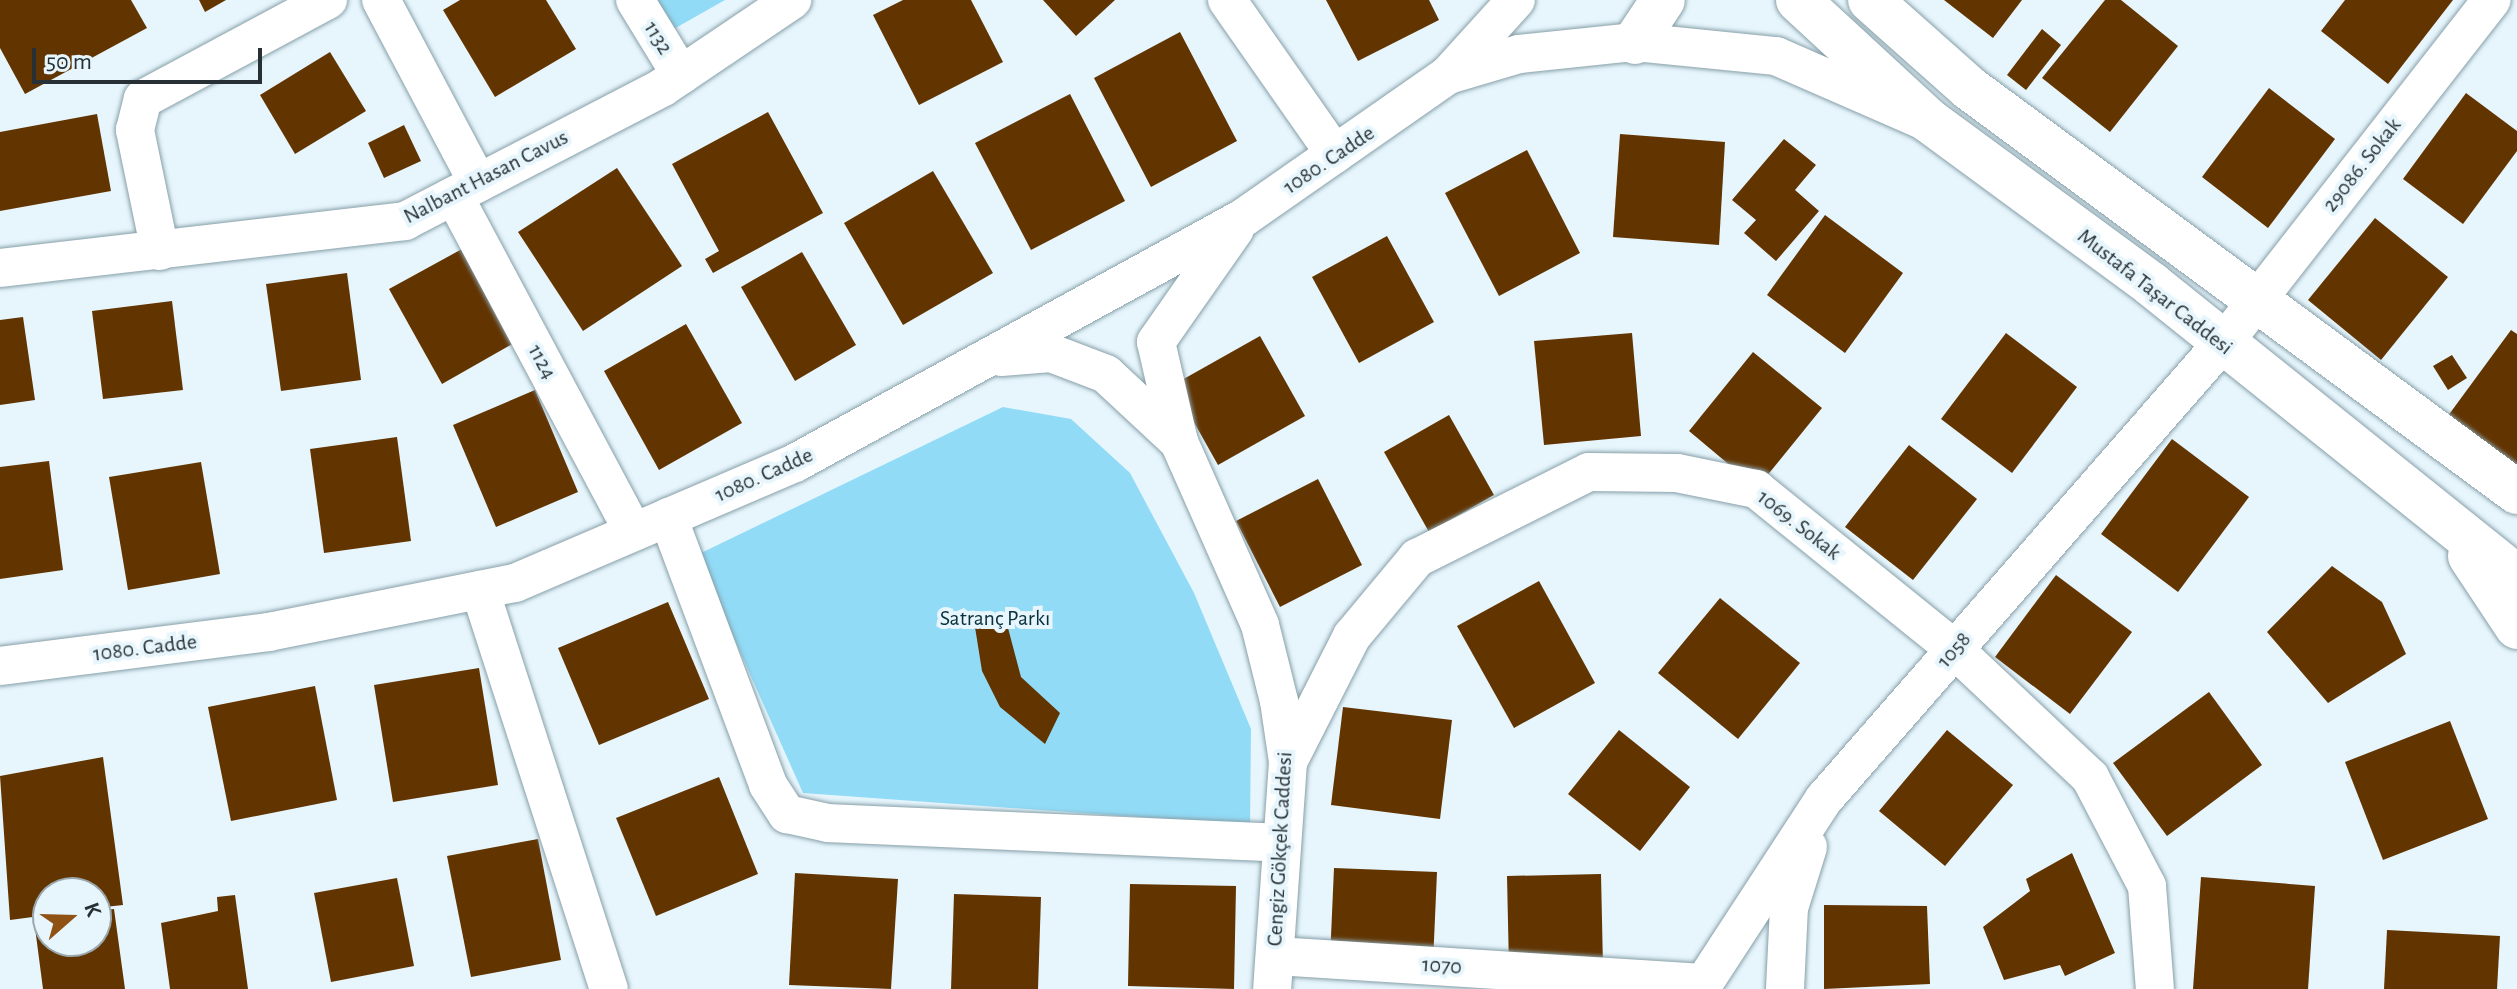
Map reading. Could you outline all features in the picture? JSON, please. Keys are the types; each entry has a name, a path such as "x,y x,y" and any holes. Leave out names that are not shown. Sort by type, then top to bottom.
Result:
{"main road":[{"path":"1635,42 1663,0"},
{"name":"Mustafa Taşar Caddesi","path":"1798,0 1937,126 2236,326 2517,492"},
{"name":"Mustafa Taşar Caddesi","path":"1870,0 2236,326 2443,519 2517,577"},
{"path":"2443,519 2517,627"}],"street":[{"path":"160,251 135,130 143,99 328,0"},
{"name":"1124","path":"381,0 466,190 631,528"},
{"name":"1132","path":"635,0 681,75"},
{"name":"Nalbant Hasan Cavus","path":"0,268 405,221 681,75 792,0"},
{"path":"1227,0 1335,154"},
{"path":"1448,75 1516,0"},
{"name":"29086. Sokak","path":"2236,326 2492,0"},
{"path":"2509,0 2517,7"},
{"path":"1448,75 1519,54 1635,42 1776,56 1937,126"},
{"name":"1080. Cadde","path":"0,666 269,632 515,583 631,528 668,517 795,463 990,358 1243,218 1448,75"},
{"path":"1179,442 1156,342 1243,218"},
{"name":"1058","path":"1702,986 1824,799 2236,326"},
{"path":"990,358 1051,353 1106,374 1179,442"},
{"name":"Cengiz Gökçek Caddesi","path":"1179,442 1260,625 1288,762 1274,972"},
{"name":"1069. Sokak","path":"1288,762 1352,636 1417,558 1589,472 1677,473 1756,489 1954,649 2090,777 2147,886 2155,989"},
{"path":"668,517 768,785 787,814 828,823 1282,843"},
{"path":"480,590 609,989"},
{"path":"1785,989 1789,908 1824,799"},
{"name":"1070","path":"1274,972 1702,986"}],"green space":[{"path":"655,0 725,0 672,30"},
{"name":"Satranç Parkı","path":"1003,407 1071,419 1130,473 1194,593 1251,729 1250,825 803,793 697,555"}],"building":[{"path":"0,0 131,0 147,28 25,94 0,48"},
{"path":"199,0 226,0 205,12"},
{"path":"460,0 546,0 576,49 495,97 443,10"},
{"path":"903,0 971,0 1003,62 919,105 873,15"},
{"path":"1043,0 1115,0 1076,36"},
{"path":"1326,0 1429,0 1439,20 1358,61"},
{"path":"1944,0 2022,0 1993,38"},
{"path":"2105,0 2121,0 2178,46 2110,132 2042,78"},
{"path":"2345,0 2453,0 2388,84 2321,31"},
{"path":"2042,29 2061,45 2026,90 2007,75"},
{"path":"1180,32 1237,141 1151,187 1094,78"},
{"path":"330,52 366,111 295,154 260,95"},
{"path":"2269,88 2335,139 2268,228 2202,177"},
{"path":"2466,93 2517,131 2517,151 2463,224 2403,179"},
{"path":"1070,94 1125,201 1031,250 975,143"},
{"path":"768,112 823,213 713,273 705,259 719,251 672,164"},
{"path":"97,114 111,191 0,211 0,132"},
{"path":"404,125 421,161 384,178 368,143"},
{"path":"1620,134 1725,142 1719,245 1613,237"},
{"path":"1784,139 1816,165 1795,190 1819,211 1776,261 1744,233 1756,220 1732,200"},
{"path":"1527,150 1580,253 1499,296 1445,193"},
{"path":"617,168 682,266 583,331 518,232"},
{"path":"933,171 993,273 903,325 844,223"},
{"path":"1825,215 1903,273 1845,353 1767,295"},
{"path":"2375,218 2448,277 2381,360 2308,300"},
{"path":"1387,236 1434,322 1359,363 1312,277"},
{"path":"462,249 514,343 442,384 389,289"},
{"path":"802,252 856,345 795,381 741,287"},
{"path":"347,273 361,380 281,391 266,284"},
{"path":"172,301 183,390 103,399 92,311"},
{"path":"23,317 35,400 0,405 0,320"},
{"path":"686,324 742,423 659,470 604,371"},
{"path":"2511,330 2517,334 2517,480 2442,424"},
{"path":"1632,333 1641,436 1544,445 1534,341"},
{"path":"2006,333 2077,387 2012,473 1941,419"},
{"path":"1260,336 1305,416 1218,465 1173,385"},
{"path":"1753,352 1822,408 1757,488 1689,431"},
{"path":"2452,355 2467,378 2448,390 2433,366"},
{"path":"535,390 578,492 496,527 453,425"},
{"path":"1449,415 1494,495 1429,532 1384,452"},
{"path":"397,437 411,541 324,553 310,449"},
{"path":"2172,439 2249,497 2178,592 2101,534"},
{"path":"1909,445 1977,499 1913,580 1845,527"},
{"path":"49,461 63,570 0,579 0,467"},
{"path":"201,462 220,574 128,590 109,477"},
{"path":"1318,479 1362,565 1280,607 1236,521"},
{"path":"2332,566 2382,602 2406,654 2328,703 2267,632"},
{"path":"2056,575 2132,632 2070,714 1995,657"},
{"path":"1539,581 1595,683 1514,728 1457,626"},
{"path":"1720,598 1800,663 1738,739 1658,673"},
{"path":"668,602 709,699 599,745 558,648"},
{"path":"975,627 1008,628 1021,677 1060,713 1045,744 1000,707 982,671"},
{"path":"479,668 498,785 393,802 374,685"},
{"path":"315,686 337,800 231,821 208,707"},
{"path":"2209,692 2262,765 2167,836 2113,763"},
{"path":"1343,707 1452,720 1440,819 1331,805"},
{"path":"2450,721 2488,819 2383,860 2345,762"},
{"path":"1619,730 1690,787 1640,851 1568,794"},
{"path":"1947,730 2013,785 1945,866 1879,811"},
{"path":"103,757 123,905 112,906 112,877 32,877 32,917 10,920 0,776"},
{"path":"719,777 758,874 656,916 616,818"},
{"path":"538,839 561,960 471,977 447,856"},
{"path":"2072,853 2115,953 2065,976 2060,965 2004,980 1983,927 2030,891 2026,879"},
{"path":"1334,868 1437,872 1433,963 1330,959"},
{"path":"795,873 898,879 891,989 789,985"},
{"path":"1601,874 1603,967 1509,968 1507,876"},
{"path":"2201,877 2315,886 2308,989 2193,989"},
{"path":"397,878 414,966 331,982 314,893"},
{"path":"1130,884 1236,886 1234,989 1128,986"},
{"path":"954,894 1041,897 1038,989 951,989"},
{"path":"235,895 248,989 170,989 161,923 218,911 217,897"},
{"path":"1824,905 1927,906 1930,984 1824,989"},
{"path":"112,909 125,989 43,989 39,957 112,957"},
{"path":"2387,930 2500,936 2497,989 2384,989"}]}
